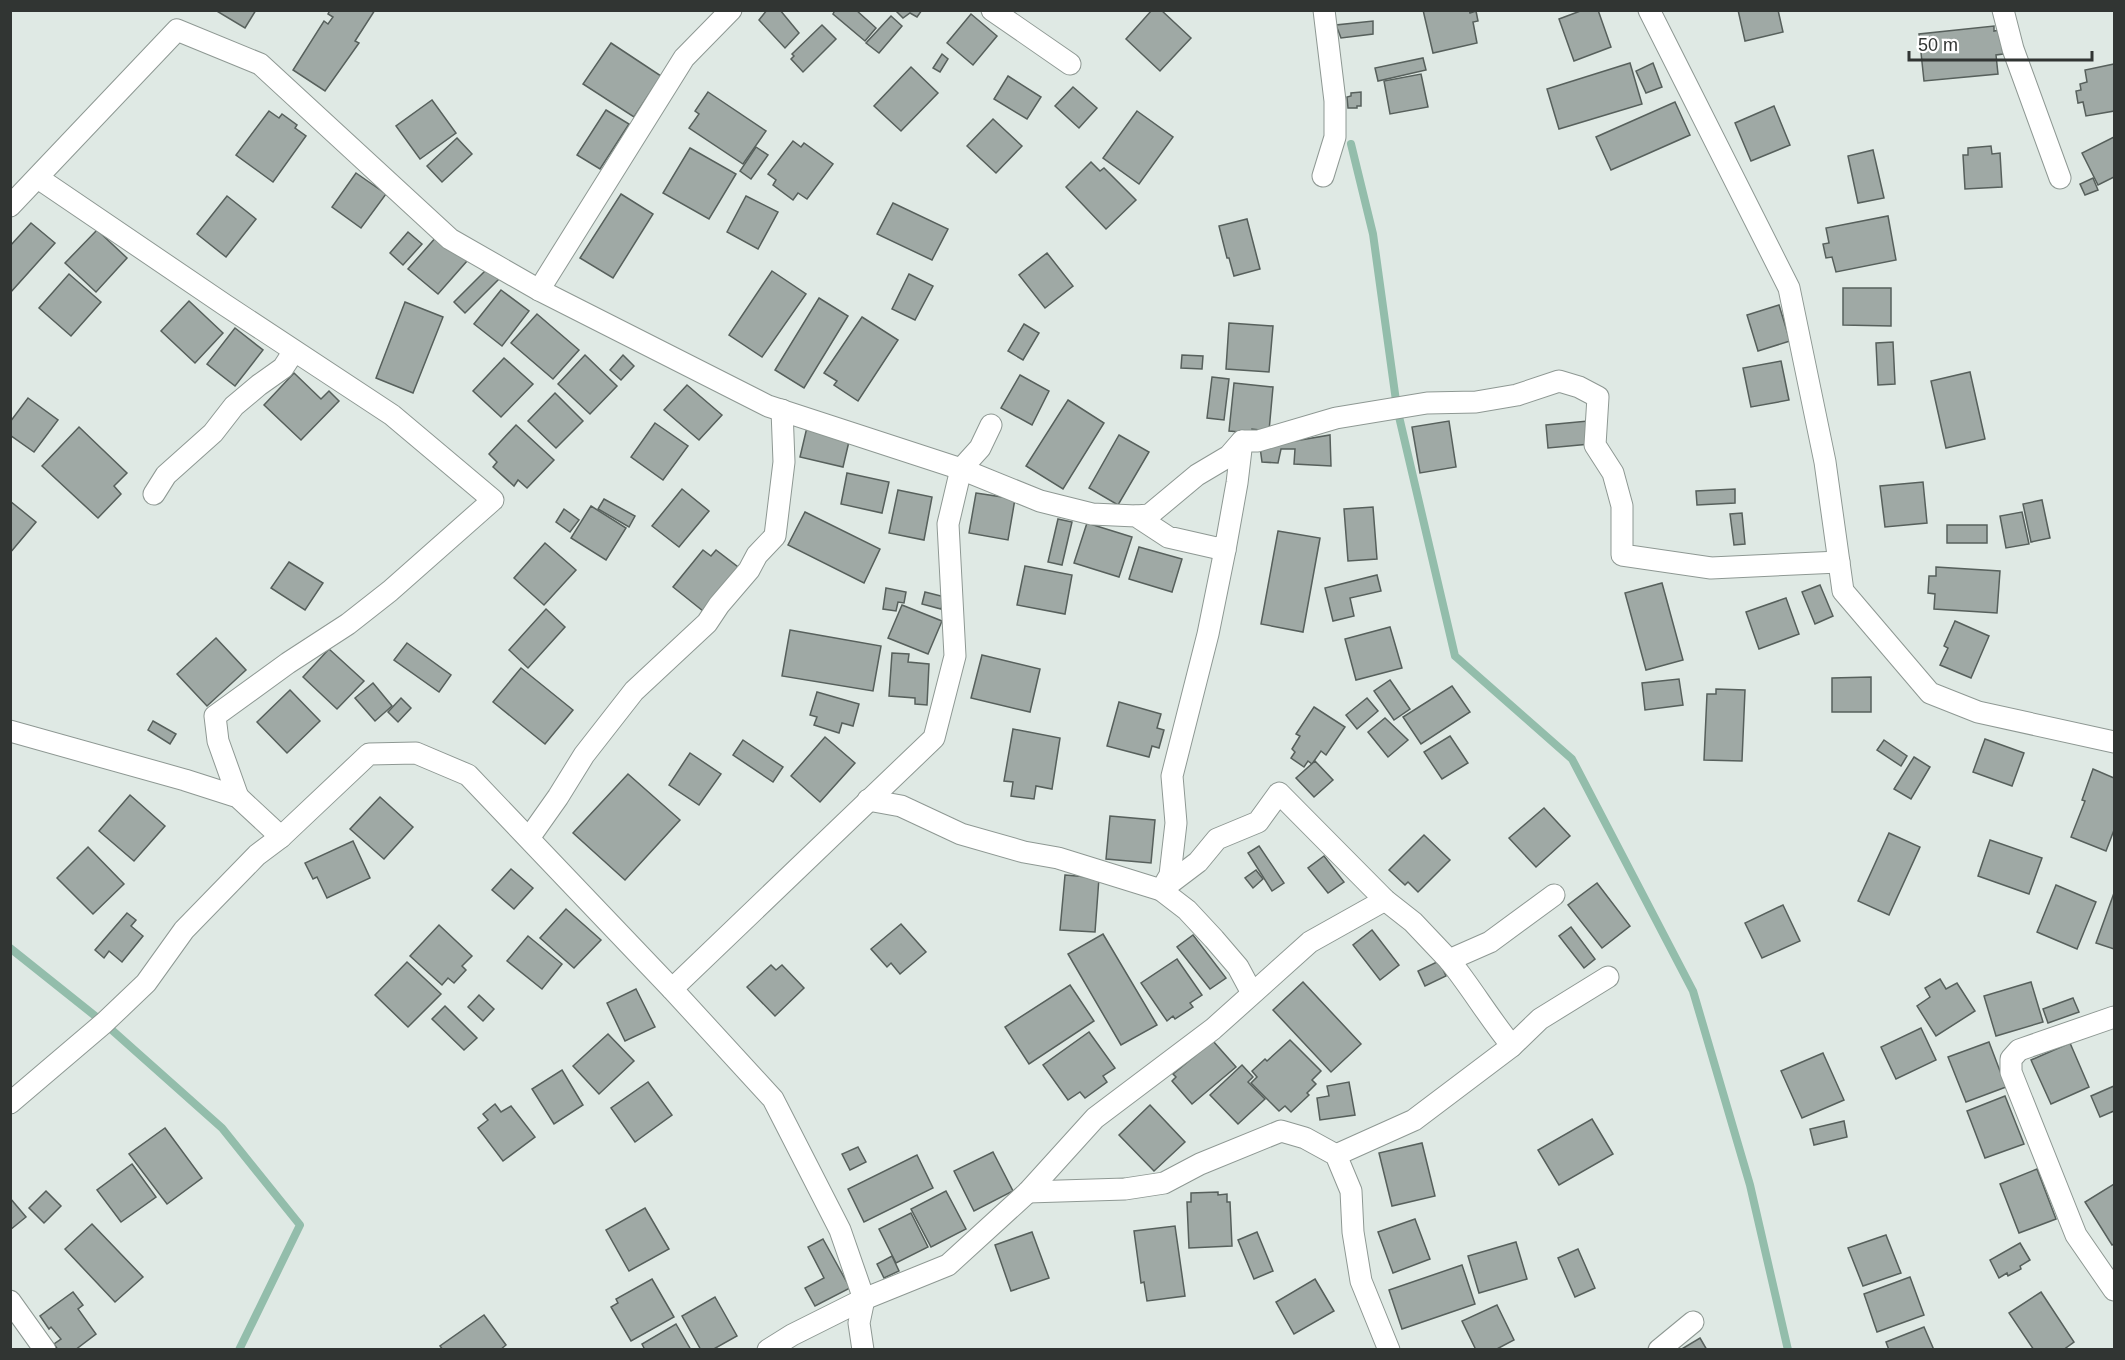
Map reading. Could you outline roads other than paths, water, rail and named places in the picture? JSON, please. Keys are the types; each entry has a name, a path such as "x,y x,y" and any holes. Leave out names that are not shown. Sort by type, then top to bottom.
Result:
{"street":[{"path":"539,290 684,58 731,10"},
{"path":"992,10 1070,64"},
{"path":"1323,176 1335,137 1335,102 1324,10"},
{"path":"1649,10 1789,288 1825,462 1843,591 1930,693 1978,712 2115,742"},
{"path":"2003,10 2013,48 2060,178"},
{"path":"10,206 177,30 260,64 450,238 539,290 768,406 961,470 1040,501 1092,514 1149,515 1197,475 1229,456 1242,441 1258,441 1336,418 1427,403 1476,402 1517,395 1558,381 1579,387 1598,398 1595,445 1613,473 1622,506 1622,555 1711,568 1839,562"},
{"path":"38,177 392,415 493,500 382,598 215,716 218,741 238,797"},
{"path":"154,494 166,475 213,433 234,406 283,368 294,351"},
{"path":"529,838 584,755 634,691 707,623 719,604 775,536 784,462 782,410"},
{"path":"672,989 934,738 955,656 948,524 961,470 980,448 991,424"},
{"path":"1161,890 1170,875 1176,823 1172,776 1208,634 1237,483 1242,441"},
{"path":"1136,516 1168,537 1225,550"},
{"path":"10,731 238,797 281,837"},
{"path":"10,1103 104,1023 146,983 184,930 257,855 281,837 369,754 416,753 468,775 672,989 773,1100 840,1230 864,1299 859,1323 863,1350"},
{"path":"1161,890 1198,862 1217,839 1258,822 1279,793 1384,900 1413,922 1449,960 1512,1046"},
{"path":"868,800 901,806 961,834 1024,852 1058,858 1161,890 1187,910 1214,939 1238,967 1252,993"},
{"path":"1449,960 1490,942 1554,895"},
{"path":"768,1350 792,1335 864,1299 948,1265 1028,1192 1095,1118 1167,1065 1310,942 1384,900"},
{"path":"1336,1155 1414,1120 1512,1046 1540,1019 1608,977"},
{"path":"2115,1017 2019,1050 2011,1059 2011,1072 2076,1235 2115,1290"},
{"path":"1028,1192 1125,1189 1164,1183 1200,1164 1281,1131 1305,1138 1336,1155 1351,1191 1353,1232 1361,1281 1389,1350"},
{"path":"10,1301 45,1350"},
{"path":"1659,1350 1693,1322"}],"waterway":[{"path":"1351,144 1373,234 1397,408 1455,656 1572,759 1693,991 1750,1185 1788,1350"},
{"path":"10,948 104,1023 222,1128 300,1225 239,1350"}]}
